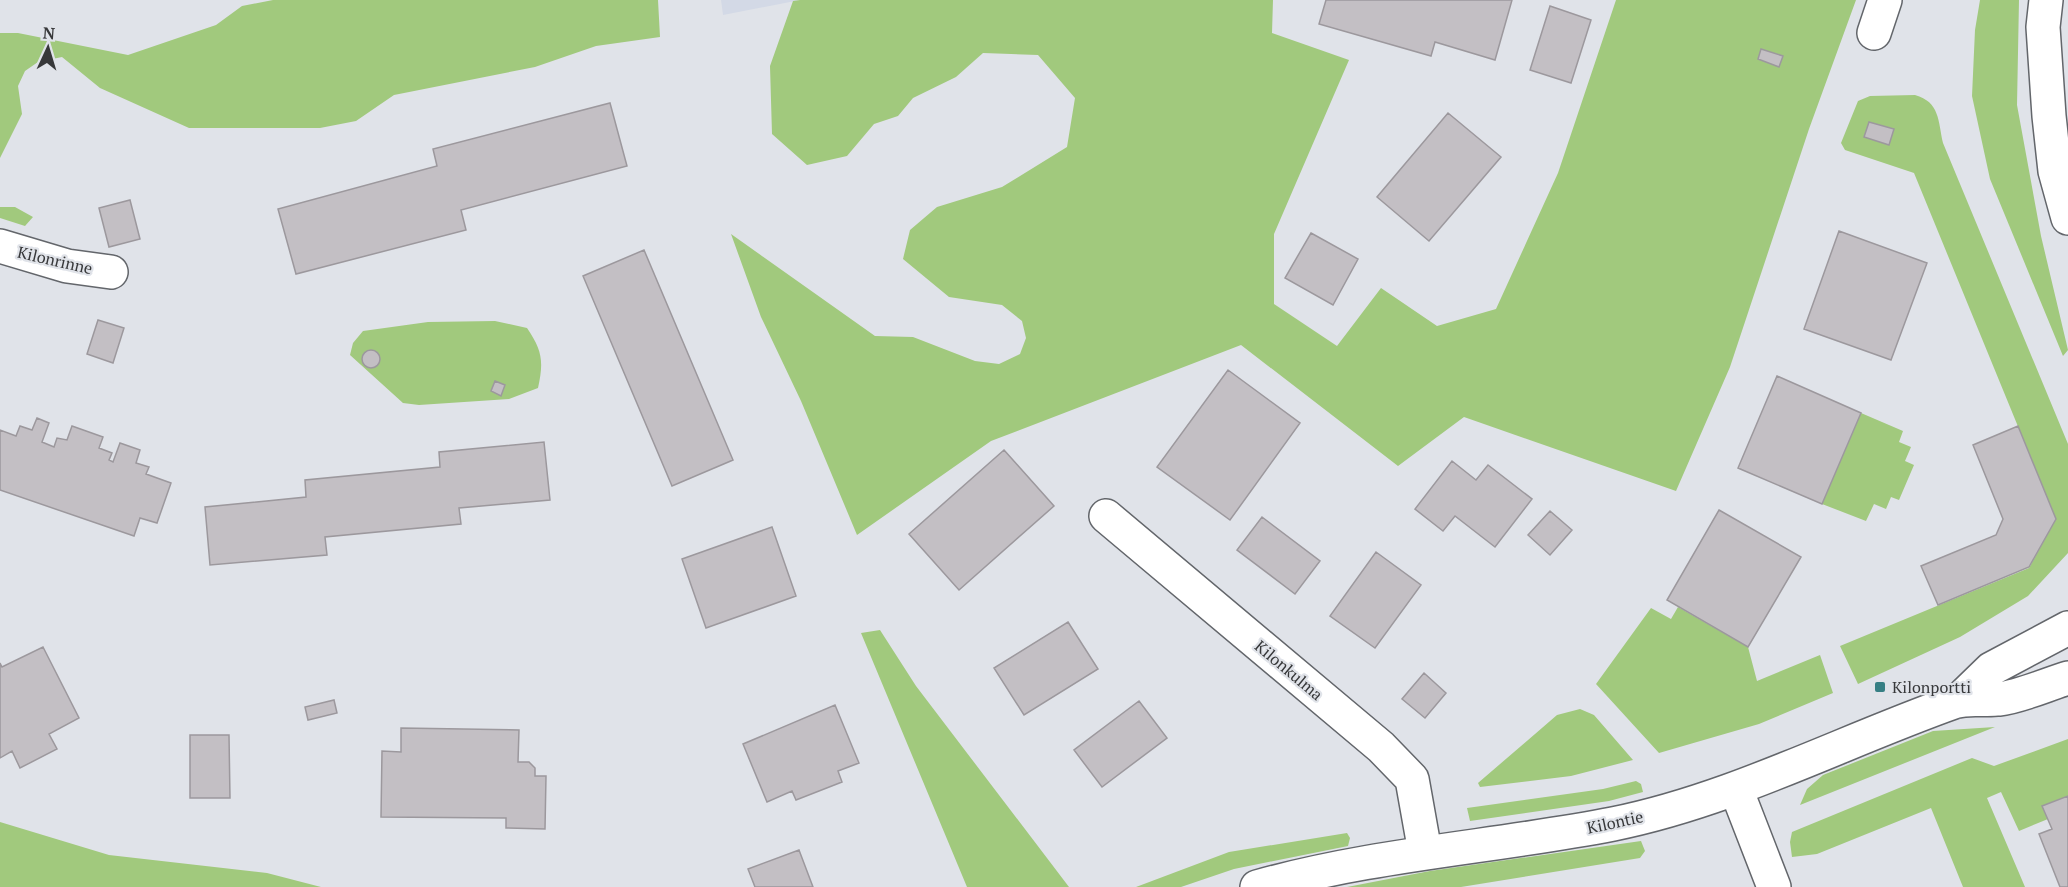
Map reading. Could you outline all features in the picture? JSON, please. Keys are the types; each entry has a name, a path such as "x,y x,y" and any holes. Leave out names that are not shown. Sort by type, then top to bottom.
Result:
{"street":[{"path":"1874,33 1885,0"},
{"path":"2046,0 2043,27 2049,116 2055,171 2068,218"},
{"name":"Kilonrinne","path":"0,246 67,266 111,272"},
{"name":"Kilonkulma","path":"1106,516 1381,747 1412,779 1425,852"},
{"name":"Kilontie","path":"1958,701 1991,669 2068,628"},
{"name":"Kilontie","path":"1257,887 1367,862 1614,824 1736,789 1892,724 1958,701 2001,699 2068,678"},
{"path":"1736,789 1774,887"}],"shaded area":[{"path":"721,0 800,0 723,15"}],"green space":[{"path":"273,0 658,0 660,37 596,46 535,67 394,95 356,121 320,128 189,128 100,88 62,57 38,62 25,71 18,86 22,114 0,158 0,33 18,33 128,55 216,25 242,6"},
{"path":"1273,0 1272,33 1349,60 1274,234 1274,304 1337,346 1381,288 1437,326 1496,309 1558,173 1616,0 1856,0 1809,129 1730,367 1676,491 1464,417 1398,466 1241,345 991,441 857,535 801,401 761,317 731,234 875,336 913,337 975,361 999,364 1020,354 1026,338 1022,321 1002,305 949,297 903,259 910,230 937,207 1002,187 1067,147 1075,98 1038,55 983,53 956,77 913,98 898,116 874,124 847,156 807,165 772,134 770,66 793,1"},
{"path":"1980,0 2019,0 2017,105 2041,236 2068,350 2063,356 1990,179 1972,96 1975,30"},
{"path":"1915,95 1929,102 1937,113 1943,143 2068,444 2068,553 2028,596 1960,637 1858,684 1840,646 2029,568 2056,519 1914,173 1845,150 1841,143 1858,101 1870,96"},
{"path":"0,207 15,207 33,217 25,226 0,218"},
{"path":"495,321 527,328 539,350 541,370 538,388 509,399 419,405 403,403 350,355 353,343 363,331 428,322"},
{"path":"1861,413 1903,431 1899,442 1911,447 1905,461 1914,465 1899,500 1891,497 1886,509 1874,504 1866,521 1822,504"},
{"path":"1678,607 1748,647 1757,681 1820,655 1833,693 1759,724 1659,753 1596,684 1651,608 1671,619"},
{"path":"880,630 916,686 1069,887 967,887 861,633"},
{"path":"1580,709 1594,715 1633,760 1571,776 1480,787 1478,783 1557,715"},
{"path":"1995,727 1800,805 1807,789 1823,775 1933,731"},
{"path":"2068,739 2068,796 2043,806 2048,819 2019,831 2001,792 1987,798 2025,887 1963,887 1931,808 1817,854 1792,857 1790,842 1792,832 1972,758 1994,766"},
{"path":"1636,781 1641,784 1643,792 1609,801 1470,821 1467,808 1603,789"},
{"path":"0,822 109,855 267,873 321,887 0,887"},
{"path":"1347,833 1350,838 1348,846 1234,869 1181,887 1136,887 1229,852"},
{"path":"1641,841 1645,851 1640,858 1461,887 1347,887 1430,871"}],"building":[{"path":"1326,0 1512,0 1495,60 1435,42 1431,56 1319,24"},
{"path":"1550,6 1591,20 1571,83 1530,70"},
{"path":"1761,49 1783,56 1779,67 1758,59"},
{"path":"610,103 627,166 461,210 466,230 296,274 278,209 437,166 433,149"},
{"path":"1448,113 1501,157 1429,241 1377,197"},
{"path":"1869,122 1894,129 1889,145 1864,137"},
{"path":"130,200 140,239 109,247 99,208"},
{"path":"1839,231 1927,263 1891,360 1804,329"},
{"path":"1311,233 1358,259 1333,305 1285,278"},
{"path":"644,250 733,460 672,486 583,276"},
{"path":"98,320 124,328 113,363 87,354"},
{"path":"367,350 375,350 380,355 378,366 367,368 362,363 362,355"},
{"path":"1228,370 1300,423 1230,520 1157,467"},
{"path":"1777,376 1861,413 1822,504 1738,468"},
{"path":"495,381 505,385 501,396 491,391"},
{"path":"37,418 49,423 42,442 54,447 57,438 67,440 72,426 103,437 99,448 112,453 109,460 113,462 120,443 140,450 136,463 149,467 146,474 171,483 157,523 140,518 134,536 0,490 0,430 16,436 20,426 32,430"},
{"path":"2018,426 2056,519 2029,567 1938,605 1921,566 1996,535 2003,519 1973,445"},
{"path":"544,442 550,500 459,508 461,524 325,537 327,555 210,565 205,507 306,497 305,480 440,467 439,452"},
{"path":"1004,450 1054,506 959,590 909,534"},
{"path":"1452,461 1476,480 1488,465 1532,499 1495,547 1455,516 1443,531 1415,509"},
{"path":"1719,510 1801,557 1748,647 1667,600"},
{"path":"1550,511 1572,530 1550,555 1528,535"},
{"path":"1262,517 1320,561 1295,594 1237,550"},
{"path":"772,527 796,596 706,628 682,559"},
{"path":"1376,552 1421,585 1375,648 1330,616"},
{"path":"1068,622 1098,669 1024,715 994,668"},
{"path":"43,647 79,718 49,734 57,749 20,768 12,751 0,758 0,663 2,667"},
{"path":"1424,673 1446,693 1425,718 1402,699"},
{"path":"334,700 337,713 308,720 305,707"},
{"path":"1139,701 1167,738 1102,787 1074,750"},
{"path":"835,705 859,763 838,771 842,782 796,800 792,791 767,802 743,744"},
{"path":"401,728 519,730 518,762 529,762 535,768 535,776 546,776 545,829 506,828 506,818 381,817 382,751 401,752"},
{"path":"190,735 229,735 230,798 190,798"},
{"path":"2068,796 2068,887 2060,887 2039,834 2052,829 2042,806"},
{"path":"799,850 813,887 755,887 748,869"}],"place":[{"name":"Kilonportti","path":"1880,687"}]}
